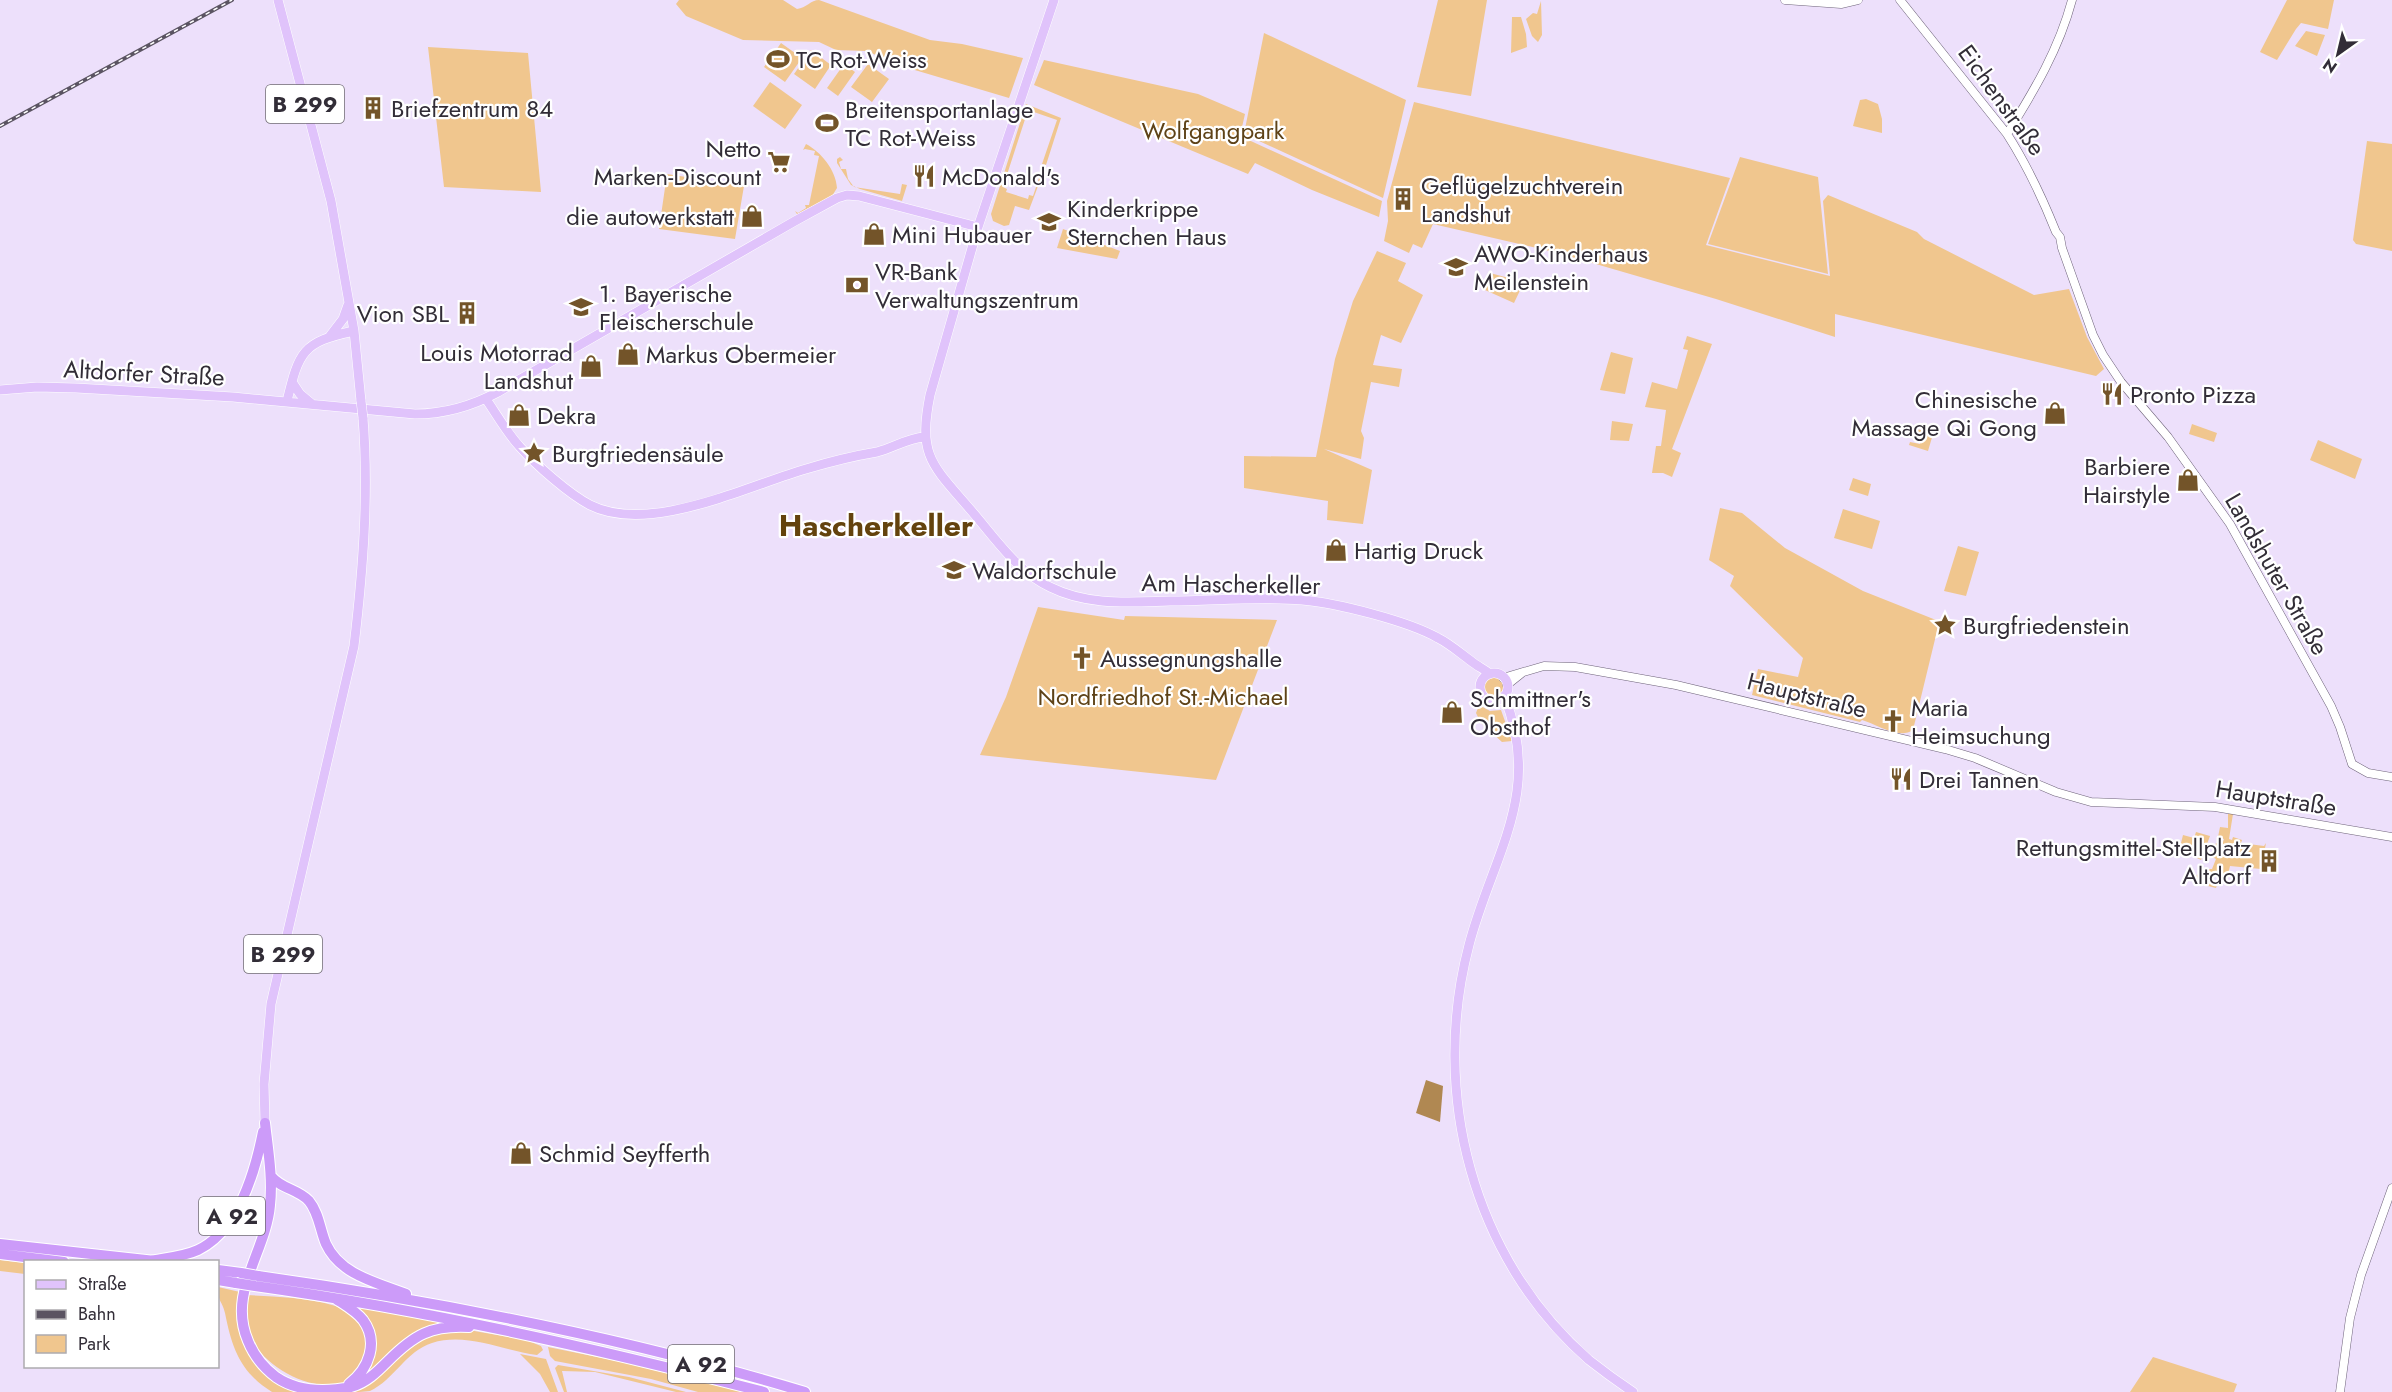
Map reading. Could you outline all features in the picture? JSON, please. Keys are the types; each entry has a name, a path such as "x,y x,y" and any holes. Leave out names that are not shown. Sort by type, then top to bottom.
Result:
{"highway":[{"name":"A 92","path":"265,1123 271,1176 270,1205 266,1232 247,1278 241,1303 244,1331 257,1358 277,1377 303,1389 323,1391 340,1389"},
{"name":"A 92","path":"157,1260 193,1252 210,1243 229,1222 254,1173 265,1123"},
{"path":"271,1176 278,1184 302,1195 309,1201 316,1213 330,1252 346,1269 435,1305"},
{"name":"A 92","path":"0,1244 143,1260"},
{"path":"0,1254 48,1260"},
{"name":"A 92","path":"219,1270 238,1278 435,1305 532,1330 653,1351 805,1392"},
{"name":"A 92","path":"219,1280 238,1278"},
{"name":"A 92","path":"257,1281 497,1328 532,1330"},
{"path":"333,1297 362,1319 368,1330 371,1344 368,1361 362,1372 340,1389"},
{"path":"340,1389 353,1386 371,1377 402,1347 423,1333 457,1326 497,1328"},
{"name":"A 92","path":"549,1333 764,1392"}],"main road":[{"path":"486,399 520,448 574,495 592,506 617,513 649,514 681,509 805,469 899,446 919,438 915,433 924,423 947,328 978,227 1054,0"},
{"name":"B 299","path":"265,1123 264,1084 271,1004 354,646 361,587 366,487 363,418 354,331 331,201 279,3"},
{"name":"Altdorfer Straße","path":"0,390 62,387 287,401 430,414 444,412 486,399 795,221 844,196 859,196 978,227"},
{"path":"330,336 343,319 349,302"},
{"path":"287,401 301,355 314,343 330,336 354,331"},
{"path":"271,400 292,382"},
{"path":"292,382 302,397 312,404"},
{"name":"Am Hascherkeller","path":"919,438 949,484 1023,569 1046,585 1068,595 1105,602 1302,600 1345,608 1399,623 1437,637 1473,662 1486,676"},
{"path":"899,446 926,448"},
{"path":"1500,698 1489,700 1483,695 1480,688 1486,676 1497,674 1505,681 1500,698 1511,720 1520,766 1515,811 1474,928 1458,994 1454,1054 1460,1125 1480,1202 1500,1248 1534,1299 1552,1321 1588,1359 1633,1392"}],"street":[{"path":"1785,0 1827,4 1858,0"},
{"name":"Eichenstraße","path":"1900,0 2007,134 2031,173 2060,237 2097,344 2121,382"},
{"path":"2007,134 2049,62 2072,0"},
{"name":"Landshuter Straße","path":"2121,382 2168,437 2230,524 2331,706 2352,764 2368,773 2392,777"},
{"name":"Hauptstraße","path":"1505,681 1525,670 1544,666 1570,666 1676,684 1951,751 1975,758 2056,792 2091,802 2215,807 2392,837"},
{"path":"2340,1392 2350,1318 2361,1275 2392,1188"}],"green space":[{"path":"679,0 783,0 797,9 819,0 930,40 962,44 1023,58 1009,98 908,68 866,51 836,50 819,42 743,40 686,16 676,4"},
{"path":"1438,0 1487,0 1471,96 1417,87"},
{"path":"2287,0 2334,0 2328,29 2301,23 2277,60 2260,52"},
{"path":"1541,1 1542,35 1538,42 1532,36 1526,19 1533,13 1537,14"},
{"path":"1512,17 1521,17 1527,47 1511,53"},
{"path":"2306,31 2325,35 2317,56 2295,46"},
{"path":"1264,33 1406,100 1383,198 1244,134"},
{"path":"781,43 802,58 785,82 764,67"},
{"path":"428,47 528,53 541,192 444,187"},
{"path":"811,50 831,65 815,89 794,74"},
{"name":"Wolfgangpark","path":"1044,60 1198,94 1245,114 1240,136 1382,201 1379,217 1312,190 1255,163 1248,174 1034,85"},
{"name":"TC Rot-Weiss","path":"844,64 855,72 838,96 827,88"},
{"path":"868,64 889,79 872,102 851,87"},
{"path":"770,82 802,105 785,129 753,106"},
{"path":"1866,99 1878,104 1882,119 1882,133 1853,126 1860,100"},
{"path":"1414,102 1730,178 1706,245 1830,276 1823,201 1828,195 1917,232 1924,239 2034,295 2069,289 2087,337 2104,369 2096,376 1835,314 1835,337 1716,299 1558,253 1433,224 1422,248 1413,244 1409,253 1384,241 1388,221 1387,201"},
{"path":"1026,104 1061,118 1046,165 1042,164 1057,120 1028,110 1003,187 1007,189 1006,192 1028,199 1029,195 1033,196 1041,172 1043,173 1029,210 1015,206 1009,225 1004,226 993,221 991,214"},
{"path":"2367,141 2392,144 2392,251 2356,244 2353,240"},
{"path":"806,144 817,152 827,162 834,175 837,188 832,196 797,214 795,211 798,213 806,208 805,205 809,205 819,156 814,155 815,151 803,150"},
{"path":"840,157 843,160 839,162 841,169 846,169 848,179 853,186 851,185 837,163"},
{"path":"1740,157 1818,177 1828,274 1708,244"},
{"path":"667,174 744,186 735,239 659,229"},
{"path":"902,184 907,185 902,201 856,187 900,194"},
{"path":"1063,229 1120,251 1117,259 1057,248"},
{"path":"1377,251 1406,263 1398,281 1423,295 1401,343 1381,335 1373,365 1402,369 1399,387 1371,382 1361,431 1364,438 1361,459 1324,449 1372,470 1363,524 1327,520 1328,501 1244,488 1244,456 1316,457 1335,359 1353,301"},
{"path":"1490,273 1524,282 1514,303 1485,290"},
{"path":"1687,336 1712,344 1672,449 1681,453 1672,477 1663,473 1652,473 1656,446 1661,446 1666,410 1645,407 1652,382 1677,389 1688,350 1683,349"},
{"path":"1611,352 1633,358 1625,394 1600,390"},
{"path":"1612,421 1633,424 1629,441 1610,440"},
{"path":"2192,424 2217,433 2214,442 2189,434"},
{"path":"1914,428 1933,434 1928,451 1909,445 1910,442 1920,444 1922,437 1912,434"},
{"path":"2318,440 2362,459 2355,479 2310,460"},
{"path":"1853,478 1871,484 1868,496 1849,490"},
{"path":"1720,508 1742,513 1785,548 1863,591 1936,620 1938,627 1913,730 1907,733 1894,732 1862,720 1860,722 1752,695 1758,669 1798,677 1803,658 1730,586 1734,576 1709,560"},
{"path":"1843,509 1880,521 1872,549 1834,538"},
{"path":"1958,546 1979,552 1966,596 1944,591"},
{"name":"Nordfriedhof St.-Michael","path":"1038,607 1124,620 1125,616 1277,620 1216,780 980,755 1006,697"},
{"path":"1493,676 1501,679 1504,687 1501,695 1493,698 1485,695 1482,687 1485,679"},
{"path":"1479,705 1490,711 1501,710 1512,741 1502,742 1481,723 1476,713"},
{"path":"2228,813 2233,814 2229,839 2232,840 2233,837 2242,840 2241,843 2264,846 2266,843 2261,869 2230,866 2227,879 2221,878 2221,875 2209,873 2207,883 2217,885 2216,888 2196,883 2195,877 2203,869 2212,869 2216,859 2212,857 2216,843 2222,845 2224,839 2218,837 2220,827 2228,828"},
{"path":"2196,832 2210,836 2201,860 2197,858 2200,849 2185,844 2182,852 2179,851 2183,835 2194,838"},
{"path":"0,1260 24,1263 24,1274 0,1271"},
{"path":"219,1287 240,1292 246,1346 300,1392 272,1392 252,1376 239,1358 219,1296"},
{"path":"247,1295 322,1302 339,1307 351,1315 365,1333 368,1347 354,1376 343,1384 315,1384 301,1380 274,1365 254,1343 249,1331"},
{"path":"352,1306 442,1323 410,1338 363,1377 374,1347"},
{"path":"463,1329 526,1340 541,1346 543,1350 537,1355 485,1343 445,1340 432,1343 415,1352 386,1380 370,1391 347,1392 423,1337"},
{"path":"548,1347 617,1361 743,1392 698,1392 651,1379 555,1361 550,1356"},
{"path":"520,1354 546,1359 558,1392 550,1392 540,1374"},
{"path":"2153,1357 2237,1384 2234,1392 2130,1392"},
{"path":"558,1365 629,1377 686,1392 676,1392 595,1372 562,1371 567,1392 564,1392 555,1368"}],"shaded area":[{"path":"1426,1080 1443,1086 1440,1122 1416,1113"}],"railway":[{"path":"0,126 232,0"}],"place":[{"name":"TC Rot-Weiss","path":"778,59"},
{"name":"Briefzentrum 84","path":"373,108"},
{"name":"Breitensportanlage TC Rot-Weiss","path":"827,123"},
{"name":"Netto Marken-Discount","path":"779,162"},
{"name":"McDonald's","path":"924,176"},
{"name":"Geflügelzuchtverein Landshut","path":"1403,199"},
{"name":"die autowerkstatt","path":"752,216"},
{"name":"Kinderkrippe Sternchen Haus","path":"1049,222"},
{"name":"Mini Hubauer","path":"874,234"},
{"name":"AWO-Kinderhaus Meilenstein","path":"1456,267"},
{"name":"VR-Bank Verwaltungszentrum","path":"857,285"},
{"name":"1. Bayerische Fleischerschule","path":"581,307"},
{"name":"Vion SBL","path":"467,313"},
{"name":"Markus Obermeier","path":"628,354"},
{"name":"Louis Motorrad Landshut","path":"591,366"},
{"name":"Pronto Pizza","path":"2112,394"},
{"name":"Chinesische Massage Qi Gong","path":"2055,413"},
{"name":"Dekra","path":"519,415"},
{"name":"Burgfriedensäule","path":"534,453"},
{"name":"Barbiere Hairstyle","path":"2188,480"},
{"name":"Hartig Druck","path":"1336,550"},
{"name":"Waldorfschule","path":"954,570"},
{"name":"Burgfriedenstein","path":"1945,625"},
{"name":"Aussegnungshalle","path":"1082,658"},
{"name":"Schmittner's Obsthof","path":"1452,712"},
{"name":"Maria Heimsuchung","path":"1893,721"},
{"name":"Drei Tannen","path":"1901,779"},
{"name":"Rettungsmittel-Stellplatz Altdorf","path":"2269,861"},
{"name":"Schmid Seyfferth","path":"521,1153"}],"district":[{"name":"Hascherkeller","path":"876,525"}]}
